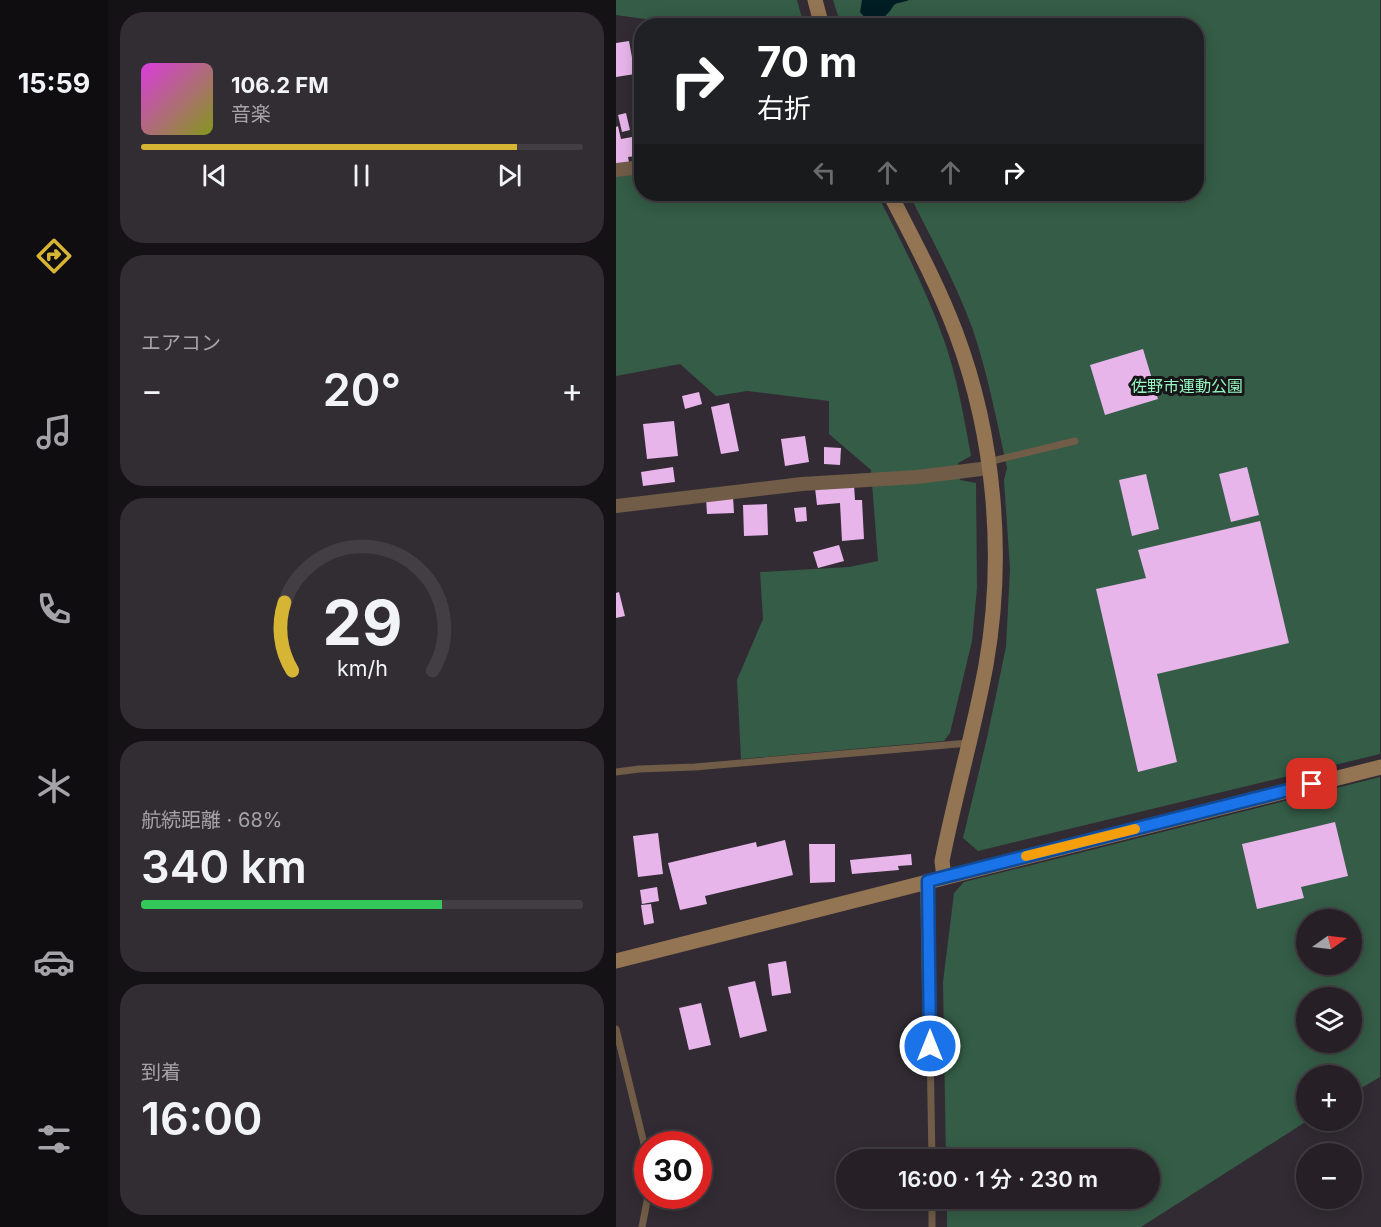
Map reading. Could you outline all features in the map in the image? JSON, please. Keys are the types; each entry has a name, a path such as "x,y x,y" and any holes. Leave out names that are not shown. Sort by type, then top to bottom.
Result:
{"street":[{"path":"815,0 820,18"},
{"path":"616,170 634,168"},
{"path":"893,201 957,335 976,402 988,465 994,521 994,582 986,664 955,794 942,861 944,877"},
{"path":"616,506 802,484 917,477 988,465"},
{"path":"616,961 1381,767"},
{"path":"928,881 930,1046"}],"lane":[{"path":"988,465 1075,441"},
{"path":"616,772 969,743"},
{"path":"616,1029 641,1131"},
{"path":"930,1046 931,1149"},
{"path":"642,1227 645,1209"},
{"path":"932,1209 932,1227"}],"green space":[{"path":"616,0 797,0 802,18 638,18 616,15"},
{"name":"佐野市運動公園","path":"833,0 1380,0 1380,754 978,851 963,838 1006,647 1010,569 1004,480 1007,468 988,381 973,330 951,278 912,201 1204,201 1204,18 839,18"},
{"path":"634,174 634,201 881,201 921,284 949,354 971,456 958,463 960,480 976,483 977,588 972,641 950,733 944,741 741,759 737,680 763,619 760,572 849,567 878,561 871,470 829,434 829,401 747,391 716,396 680,364 616,376 616,177"},
{"path":"1380,777 1380,1077 1362,1088 1362,1065 1296,1065 1296,1128 1141,1227 947,1227 947,1209 1160,1209 1160,1149 946,1149 943,982 954,893 964,882"}],"water":[{"path":"862,0 909,0 894,5 883,18 866,18 860,12"}],"building":[{"path":"629,41 634,74 616,77 616,43"},
{"path":"626,113 630,130 622,132 618,115"},
{"path":"618,126 621,139 632,137 634,156 628,157 629,162 616,165 616,127"},
{"path":"1143,349 1158,399 1105,415 1090,365"},
{"path":"699,392 702,404 685,409 682,396"},
{"path":"729,403 739,451 721,454 711,407"},
{"path":"674,421 678,456 647,459 643,424"},
{"path":"805,436 809,462 785,466 781,439"},
{"path":"824,447 841,448 840,465 824,464"},
{"path":"673,467 675,482 643,486 641,472"},
{"path":"1247,467 1259,515 1231,522 1219,474"},
{"path":"1146,474 1159,529 1132,536 1119,480"},
{"path":"854,485 855,500 862,500 864,539 842,541 840,503 817,505 815,488"},
{"path":"733,497 734,513 707,514 706,498"},
{"path":"767,504 768,535 744,536 743,505"},
{"path":"806,507 807,521 796,522 794,508"},
{"path":"1260,521 1289,643 1157,674 1177,762 1138,772 1096,589 1146,578 1138,550"},
{"path":"839,545 844,561 818,568 813,552"},
{"path":"619,592 625,616 616,618 616,593"},
{"path":"1335,822 1348,876 1301,887 1304,898 1257,909 1242,844"},
{"path":"658,833 663,874 638,877 633,836"},
{"path":"785,840 793,875 705,896 707,904 680,910 668,863 756,842 757,847"},
{"path":"809,844 835,844 835,882 810,883"},
{"path":"911,854 912,865 898,866 899,870 852,874 850,860"},
{"path":"657,887 659,901 642,904 640,890"},
{"path":"651,904 654,923 644,925 641,905"},
{"path":"786,961 791,993 772,996 768,964"},
{"path":"755,981 767,1031 740,1038 728,987"},
{"path":"701,1003 711,1045 689,1050 679,1008"}],"slow traffic":[{"path":"1026,856 1135,829"}],"route":[{"path":"930,1046 928,881 1312,784"}]}
